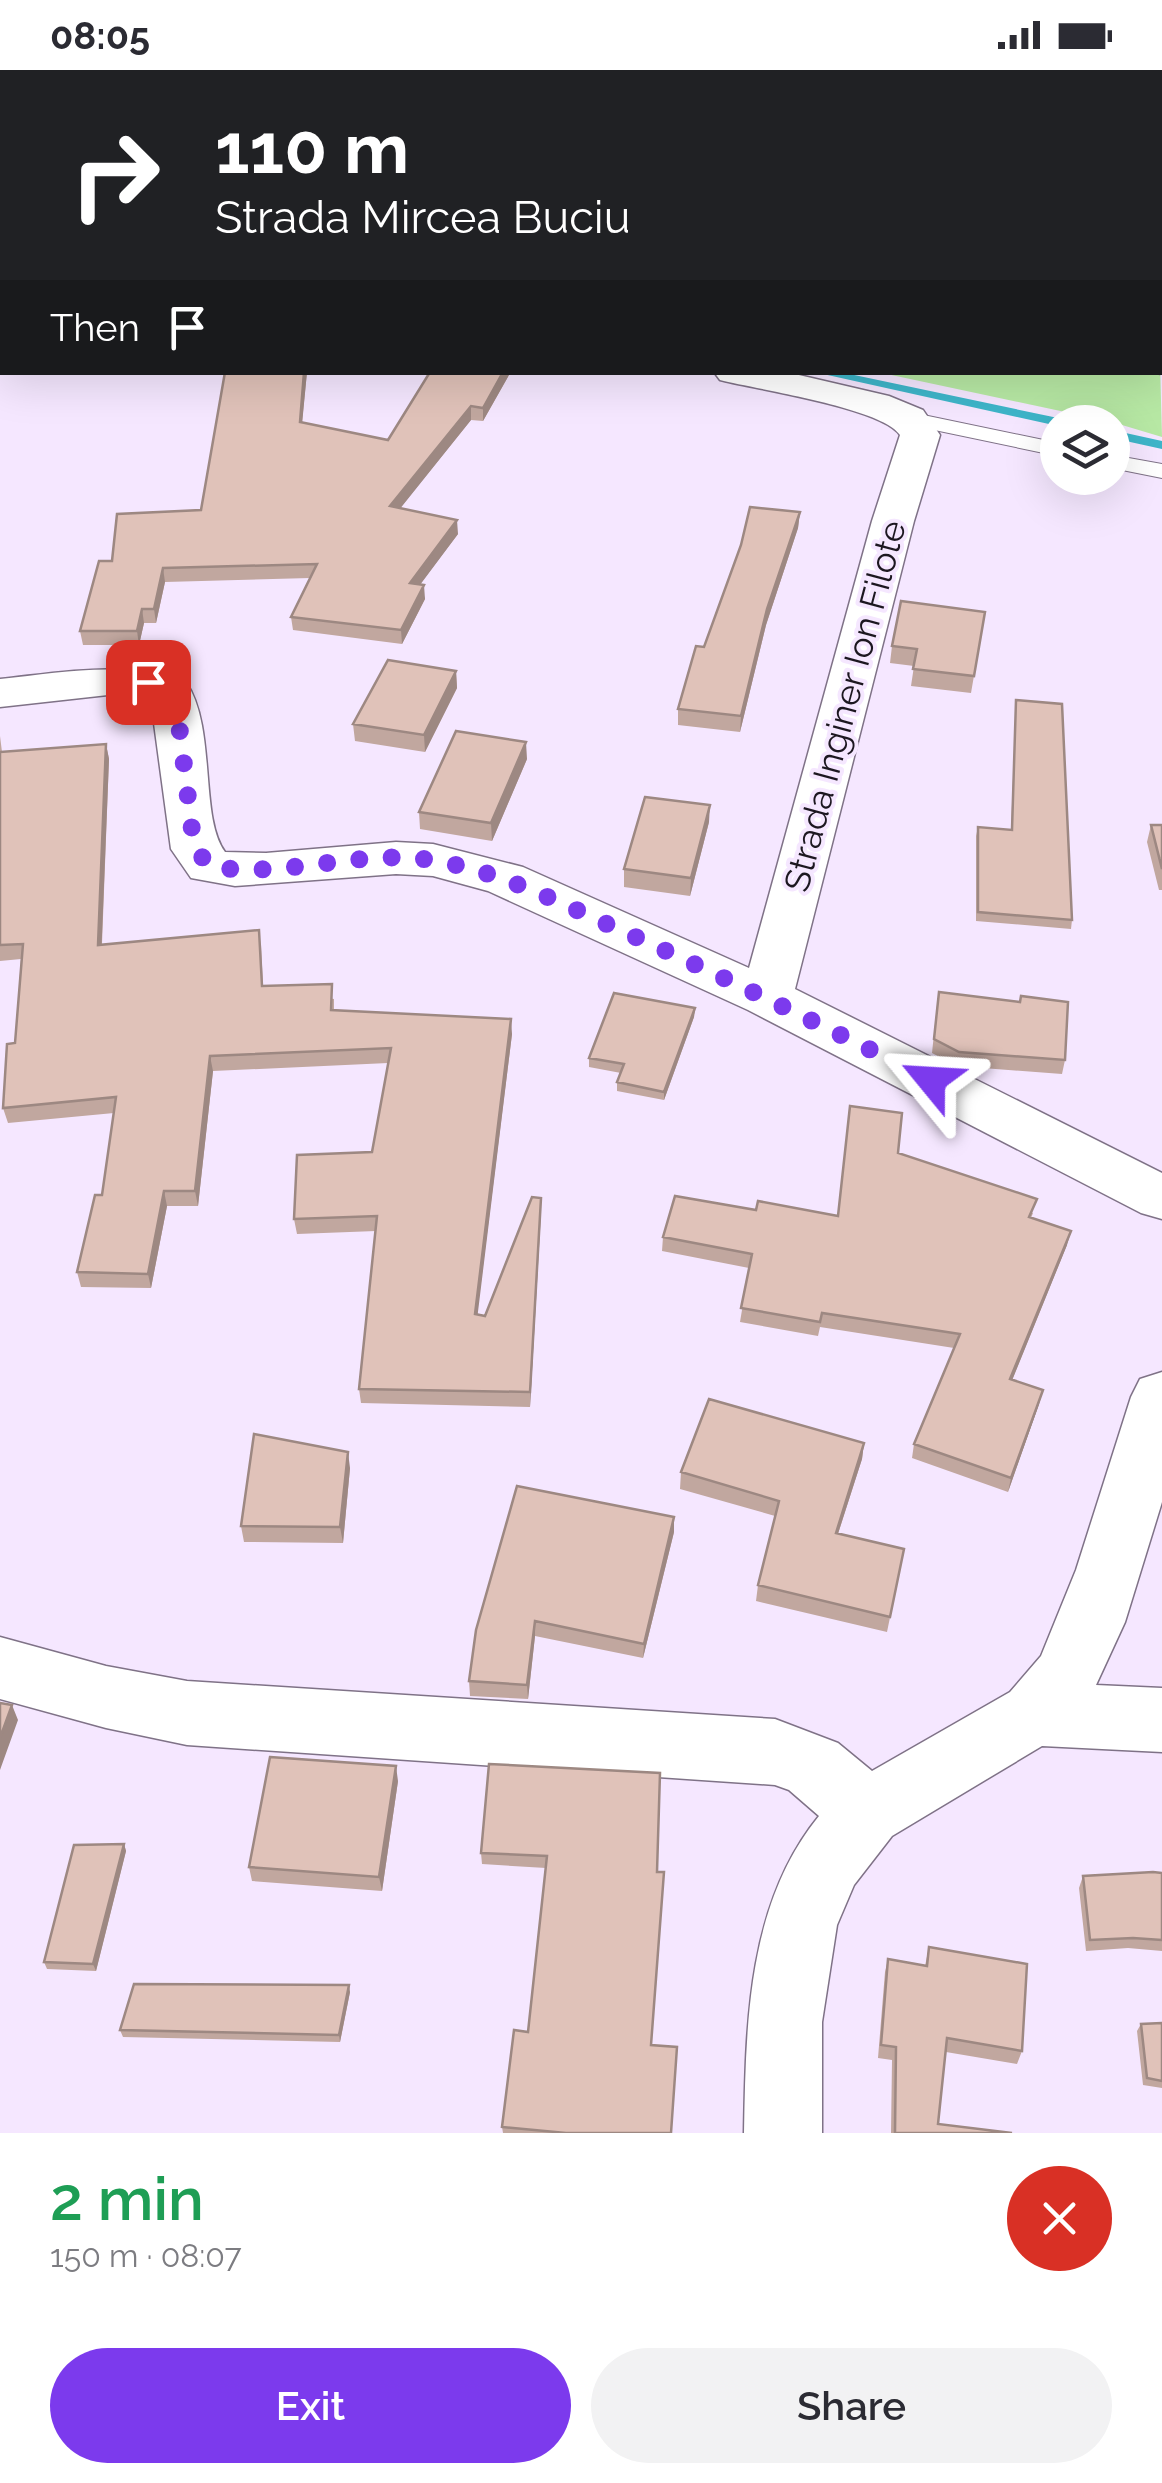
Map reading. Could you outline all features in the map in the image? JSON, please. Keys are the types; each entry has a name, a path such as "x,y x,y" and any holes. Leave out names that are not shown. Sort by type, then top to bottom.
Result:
{"street":[{"path":"746,375 875,404 908,418"},
{"name":"Strada Inginer Ion Filote","path":"767,997 892,522 920,435 908,418"},
{"path":"0,693 126,681 148,682 170,692 177,708 196,849 209,866 266,869 396,858 476,870 536,892 767,997 1161,1198"},
{"path":"1162,1162 1162,1208"},
{"path":"783,2133 784,2022 800,1925 828,1861 867,1812 1034,1714 1064,1678 1091,1622 1162,1396"},
{"path":"0,1668 186,1714 775,1752 813,1766 867,1812"},
{"path":"1034,1714 1162,1720"}],"lane":[{"path":"908,418 1040,446"},
{"path":"1130,465 1162,471"}],"green space":[{"path":"891,375 1160,375 1162,437 1130,427 1130,405 1040,407"}],"building":[{"path":"224,375 304,375 300,422 388,440 428,375 501,375 483,408 471,406 390,506 457,520 410,583 424,585 401,630 291,617 317,564 163,568 154,609 142,609 137,631 80,631 99,561 112,561 117,514 201,510"},
{"path":"750,507 800,512 767,609 741,716 678,709 696,646 704,647 741,545"},
{"path":"901,601 985,612 974,676 913,669 917,649 892,646"},
{"path":"388,660 456,671 424,735 353,724"},
{"path":"1016,700 1062,704 1072,920 978,912 978,827 1012,830"},
{"path":"456,731 526,742 491,823 419,812"},
{"path":"106,744 98,945 259,930 262,986 332,984 331,1010 511,1019 475,1314 485,1316 532,1197 541,1198 530,1392 359,1389 377,1216 294,1219 297,1155 372,1152 391,1048 210,1056 195,1191 164,1191 148,1274 77,1272 95,1195 102,1195 116,1097 3,1108 7,1044 15,1043 23,944 0,945 0,752"},
{"path":"645,797 710,805 691,878 624,869"},
{"path":"1151,825 1162,825 1162,869"},
{"path":"939,992 1020,1002 1021,996 1068,1002 1065,1060 959,1052 934,1039"},
{"path":"614,993 695,1008 664,1092 617,1082 624,1064 589,1058"},
{"path":"850,1106 902,1113 898,1153 1037,1199 1029,1217 1071,1231 1010,1379 1043,1390 1011,1478 914,1444 960,1334 822,1313 820,1322 741,1308 752,1254 663,1237 675,1196 756,1210 758,1201 838,1216"},
{"path":"709,1399 864,1443 836,1533 904,1549 890,1617 758,1585 779,1501 681,1472"},
{"path":"254,1434 348,1452 340,1527 241,1526"},
{"path":"517,1486 674,1517 644,1644 535,1621 527,1685 469,1681 476,1630"},
{"path":"0,1703 12,1705 0,1738"},
{"path":"270,1757 396,1766 379,1877 249,1867"},
{"path":"489,1764 660,1773 657,1872 664,1872 651,2045 677,2047 671,2133 566,2133 502,2127 514,2030 528,2032 547,1856 481,1853"},
{"path":"124,1844 93,1964 44,1962 74,1845"},
{"path":"1162,1873 1162,1940 1090,1940 1083,1876"},
{"path":"929,1947 1027,1964 1022,2051 947,2038 938,2124 1012,2133 895,2133 896,2047 881,2045 888,1959 927,1966"},
{"path":"134,1984 349,1985 339,2035 120,2030"},
{"path":"1162,2023 1162,2081 1147,2078 1141,2024"}],"waterway":[{"path":"834,375 1040,418"},
{"path":"1130,438 1162,445"}],"route":[{"path":"148,682 170,692 177,708 192,830 196,849 209,866 266,869 396,858 433,860 476,870 536,892 767,997 931,1080"}]}
